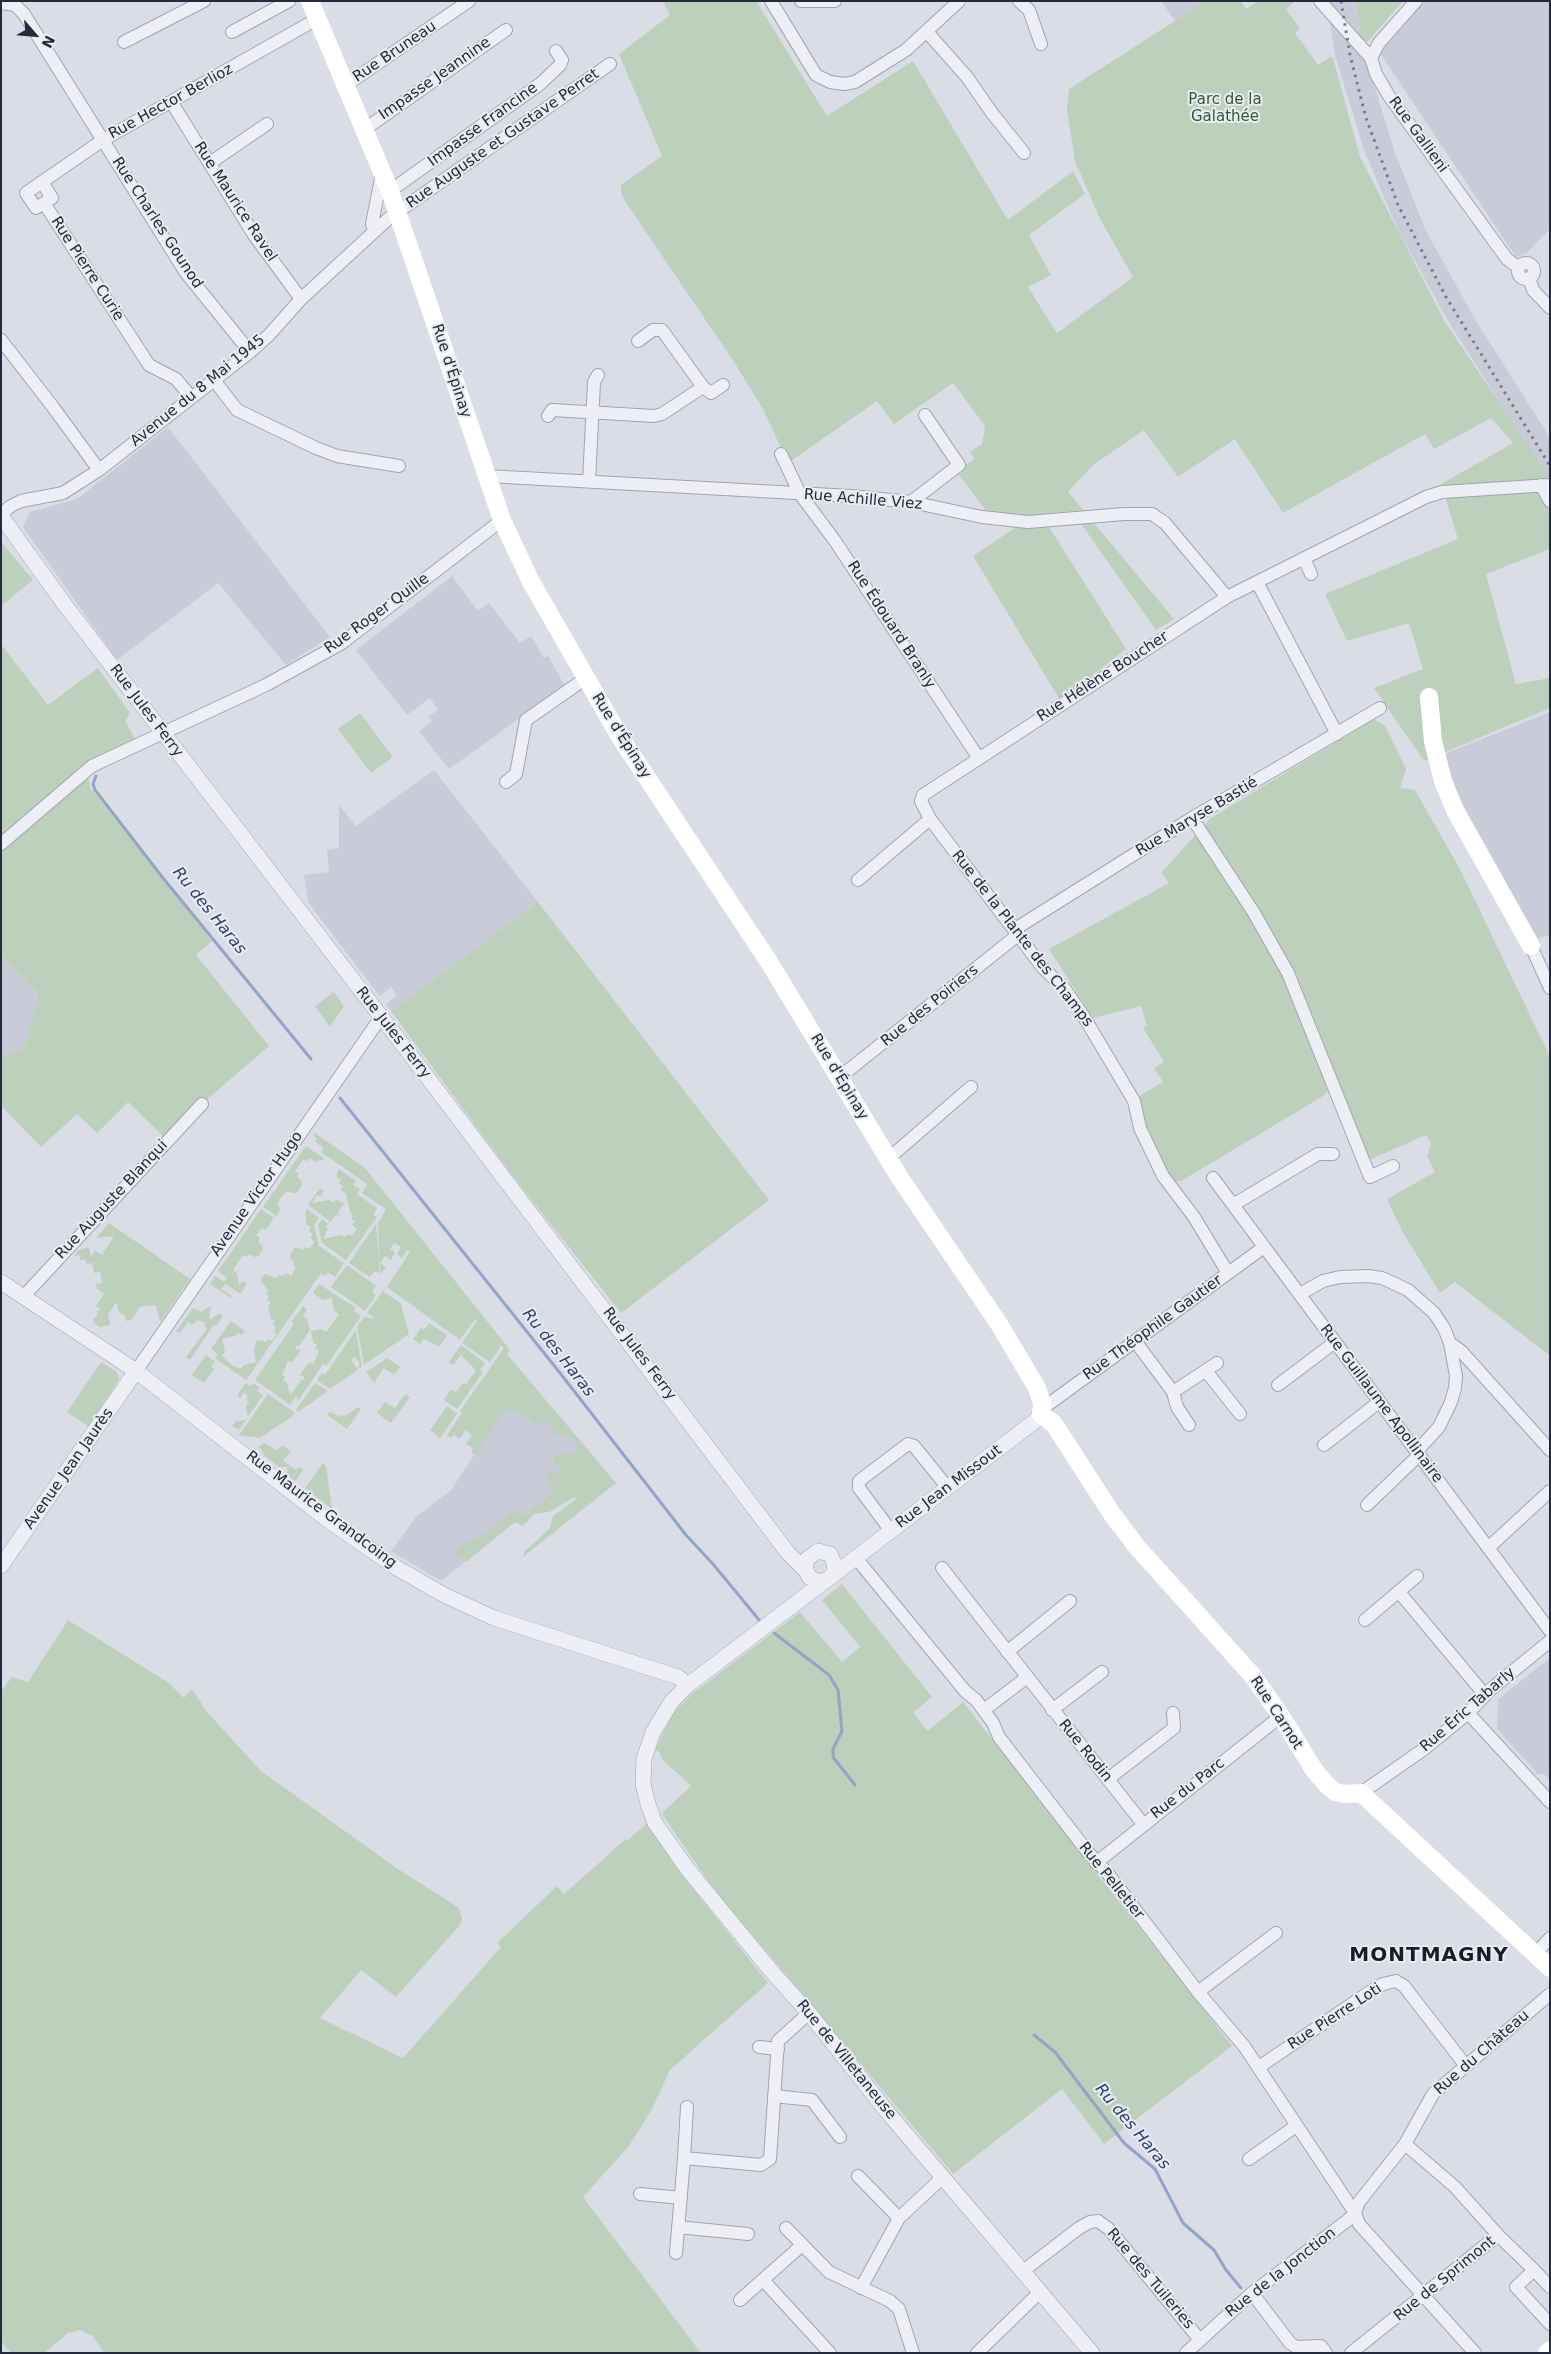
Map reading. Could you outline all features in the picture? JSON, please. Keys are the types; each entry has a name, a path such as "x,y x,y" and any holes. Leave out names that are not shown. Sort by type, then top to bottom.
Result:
{"main road":[{"name":"Rue d'Épinay","path":"310,1 390,191 502,520 530,580 586,678 670,815 769,962 888,1159 999,1324 1037,1388 1041,1411"},
{"path":"1429,697 1433,741 1443,781 1455,810 1531,946"},
{"name":"Rue Carnot","path":"1041,1411 1054,1424 1112,1514 1137,1547 1252,1675 1281,1716 1310,1764 1328,1786 1344,1794 1361,1793"},
{"path":"1361,1793 1550,1968"}],"street":[{"name":"Rue Hector Berlioz","path":"16,1 103,140 172,103 317,19"},
{"path":"124,42 204,1"},
{"path":"232,32 289,1"},
{"name":"Rue Bruneau","path":"346,85 469,1"},
{"path":"770,1 816,75 830,82 844,84 855,82 906,50 959,1"},
{"path":"800,1 835,1"},
{"path":"1019,1 1029,10 1041,44"},
{"name":"Rue Gallieni","path":"1320,1 1371,58 1376,74 1389,96 1507,259 1519,268 1525,264 1531,266 1534,273 1529,278 1529,283 1548,303"},
{"path":"1371,58 1379,43 1416,1"},
{"path":"1,3 15,5 24,14"},
{"name":"Impasse Jeannine","path":"365,129 506,30"},
{"path":"927,32 967,77 992,113 1024,152"},
{"name":"Impasse Francine","path":"390,191 540,84 560,65 562,60 556,51"},
{"name":"Rue Auguste et Gustave Perret","path":"396,213 610,64"},
{"name":"Rue Maurice Ravel","path":"172,103 254,235 301,299"},
{"path":"210,163 267,124"},
{"name":"Rue Pierre Curie","path":"103,140 26,193 36,208 44,203 149,365 176,379 192,398"},
{"name":"Rue Charles Gounod","path":"103,140 186,274 250,352"},
{"path":"374,232 372,224 382,171"},
{"path":"42,182 52,198 44,203"},
{"name":"Avenue du 8 Mai 1945","path":"1,515 21,501 63,493 99,470 250,352 269,335 301,299 396,213"},
{"path":"638,341 653,330 662,330 702,387 711,393 723,385"},
{"path":"1,340 99,470"},
{"path":"589,481 594,382 598,375"},
{"path":"214,380 237,410 316,448 337,456 399,466"},
{"path":"548,416 552,410 654,416 662,414 702,387"},
{"path":"911,502 958,465 925,414"},
{"name":"Rue Édouard Branly","path":"781,454 800,494 835,541 978,757"},
{"name":"Rue Achille Viez","path":"487,476 851,496 911,502 982,517 1020,522 1124,514 1152,514 1165,522 1227,597"},
{"path":"1227,597 1426,497 1442,492 1545,485 1550,501"},
{"name":"Rue Jules Ferry","path":"1,515 65,606 793,1560 819,1576"},
{"name":"Rue Roger Quille","path":"1,844 92,766 163,733 179,728 266,685 342,643 502,520"},
{"path":"1304,558 1311,574"},
{"path":"1258,582 1336,734"},
{"name":"Rue Hélène Boucher","path":"978,757 1227,597"},
{"path":"506,782 516,774 526,720 586,678"},
{"name":"Rue Maryse Bastié","path":"1017,932 1192,818 1380,708"},
{"name":"Rue de la Plante des Champs","path":"978,757 923,795 921,801 930,819 1043,968 1064,988 1099,1040 1134,1100 1140,1128 1163,1176 1194,1216 1228,1273"},
{"path":"1192,818 1254,913 1288,973 1370,1177 1393,1166"},
{"path":"858,880 930,819"},
{"name":"Rue des Poiriers","path":"840,1077 1017,932"},
{"path":"1531,946 1550,988"},
{"name":"Avenue Victor Hugo","path":"136,1371 380,1017"},
{"path":"888,1159 971,1088"},
{"name":"Rue Auguste Blanqui","path":"23,1297 202,1104"},
{"path":"1233,1206 1318,1154 1333,1154"},
{"name":"Rue Guillaume Apollinaire","path":"1212,1178 1550,1631"},
{"name":"Rue Théophile Gautier","path":"1041,1411 1264,1247"},
{"path":"1300,1294 1323,1281 1340,1277 1368,1276 1382,1278 1408,1290 1422,1300 1444,1328 1450,1343 1456,1381 1445,1417 1433,1436 1368,1505"},
{"name":"Rue Maurice Grandcoing","path":"1,1282 136,1371 361,1544 422,1583 494,1618 678,1677 688,1686"},
{"path":"1135,1341 1173,1392 1177,1408 1189,1425"},
{"path":"1278,1385 1335,1342"},
{"path":"1450,1343 1461,1351 1550,1450"},
{"path":"1173,1392 1217,1363"},
{"name":"Avenue Jean Jaurès","path":"1,1566 136,1371"},
{"path":"1206,1371 1240,1414"},
{"path":"1456,1381 1467,1372 1480,1373"},
{"path":"1324,1445 1379,1402"},
{"name":"Rue Jean Missout","path":"647,1748 653,1732 667,1708 688,1686 802,1599 819,1576 856,1558 1035,1421 1041,1411"},
{"path":"891,1531 859,1488 858,1481 908,1444 914,1446 948,1488"},
{"path":"1488,1548 1550,1491"},
{"path":"785,1549 811,1554 820,1551 831,1556 856,1558"},
{"path":"811,1554 806,1562 819,1576 835,1565 831,1556"},
{"name":"Rue Pelletier","path":"856,1558 965,1691 984,1710 999,1737 1259,2067 1355,2213 1359,2224 1476,2353"},
{"name":"Rue Rodin","path":"942,1568 1026,1678 1143,1824"},
{"path":"1365,1620 1418,1576"},
{"path":"1399,1592 1485,1695"},
{"path":"1007,1652 1070,1601"},
{"name":"Rue Éric Tabarly","path":"1361,1793 1424,1749 1550,1641"},
{"path":"1052,1710 1102,1672"},
{"path":"984,1710 1026,1678"},
{"path":"1108,1779 1174,1728 1174,1713"},
{"path":"1468,1713 1550,1802"},
{"name":"Rue du Parc","path":"1096,1862 1281,1716"},
{"name":"Rue de Villetaneuse","path":"647,1748 643,1784 648,1804 655,1823 689,1871 773,1973 809,2013 889,2114 1092,2353"},
{"path":"1198,1992 1276,1933"},
{"path":"1535,1954 1550,1938"},
{"name":"Rue Pierre Loti","path":"1259,2067 1368,1993 1391,1982 1404,1986 1466,2066"},
{"name":"Rue du Château","path":"1355,2213 1360,2202 1405,2144 1433,2094 1550,1994"},
{"path":"684,2158 761,2165 770,2159 778,2041 809,2013"},
{"path":"759,2047 778,2049"},
{"path":"774,2096 812,2100 840,2136"},
{"path":"676,2253 687,2107"},
{"path":"1249,2159 1296,2126"},
{"path":"1405,2144 1455,2187 1498,2235"},
{"path":"858,2176 899,2218"},
{"path":"861,2288 899,2218 943,2177"},
{"path":"640,2194 681,2198"},
{"name":"Rue de la Jonction","path":"1186,2353 1252,2293 1355,2213"},
{"name":"Rue des Tuileries","path":"1023,2271 1079,2228 1090,2222 1098,2222 1109,2228 1200,2340"},
{"path":"678,2227 748,2234"},
{"path":"786,2228 801,2246 829,2272 890,2301 899,2309 912,2353"},
{"name":"Rue de Sprimont","path":"1351,2353 1498,2235 1550,2287"},
{"path":"740,2300 801,2246"},
{"path":"1534,2270 1516,2287 1550,2324"},
{"path":"763,2280 830,2353"},
{"path":"977,2353 1041,2291"},
{"path":"1252,2293 1290,2343 1296,2347 1321,2346 1326,2353"}],"shaded area":[{"path":"1161,1 1206,1 1176,22"},
{"path":"1326,1 1357,1 1361,42 1394,150 1426,231 1475,319 1550,438 1550,483 1447,319 1398,230 1364,150 1336,58"},
{"path":"1425,1 1550,1 1550,229 1527,253 1516,257 1380,53"},
{"path":"168,427 330,637 286,665 218,583 117,660 23,527 30,512 77,499"},
{"path":"452,576 478,611 489,603 520,643 531,636 544,658 548,656 565,686 449,769 419,731 432,721 429,716 438,710 430,698 407,715 356,650"},
{"path":"1550,712 1550,935 1538,939 1434,758"},
{"path":"434,770 538,902 391,1011 386,1005 397,995 391,987 380,996 358,968 308,902 304,875 329,872 327,850 339,848 339,805 356,826"},
{"path":"1,956 65,1022 1,1077"},
{"path":"507,1354 594,1459 441,1581 391,1551 416,1517 451,1490 482,1443 477,1413"},
{"path":"1550,1658 1550,1780 1544,1774 1538,1774 1497,1729 1498,1699"}],"green space":[{"name":"Parc de la Galathée","path":"663,1 756,1 827,116 913,61 1008,220 1073,171 1085,194 1029,235 1051,275 1028,287 1057,333 1133,277 1099,217 1075,161 1067,109 1069,89 1206,1 1241,1 1246,9 1258,1 1295,1 1286,9 1300,29 1295,33 1318,65 1330,57 1333,58 1360,157 1445,322 1548,475 1550,549 1486,574 1516,684 1550,678 1550,708 1424,761 1374,688 1423,669 1409,623 1347,641 1325,594 1458,539 1441,484 1513,443 1491,418 1434,449 1425,434 1283,513 1235,439 1178,477 1144,430 1093,465 1068,492 1174,619 1156,630 1072,511 1041,514 1126,649 1060,700 973,556 1015,528 1010,517 991,517 959,475 963,471 961,468 975,459 970,452 982,444 985,426 953,383 894,424 877,401 788,463 763,409 734,362 625,201 621,193 621,185 662,156 619,54 670,15"},
{"path":"1357,1 1403,1 1368,41 1361,42"},
{"path":"1,542 33,580 1,606"},
{"path":"1,644 48,705 98,668 130,713 125,721 135,738 88,763 1,837"},
{"path":"360,713 393,757 371,773 338,729"},
{"path":"1374,719 1385,726 1406,769 1400,788 1415,790 1461,871 1550,1057 1550,1356 1455,1282 1440,1293 1402,1231 1387,1199 1435,1172 1427,1156 1431,1144 1426,1135 1367,1161 1334,1086 1320,1098 1181,1181 1172,1182 1152,1147 1136,1098 1163,1082 1154,1068 1164,1062 1143,1028 1147,1026 1141,1006 1093,1018 1049,949 1169,883 1161,873 1211,818"},
{"path":"88,775 90,787 212,941 196,955 269,1046 205,1101 201,1098 164,1137 128,1102 97,1133 77,1114 41,1147 1,1106 1,1057 24,1050 39,995 1,956 1,849"},
{"path":"538,902 769,1200 621,1313 512,1175 391,1011"},
{"path":"334,992 344,1006 330,1027 315,1006"},
{"path":"315,1133 365,1168 510,1350 507,1354 616,1483 523,1557 524,1552 550,1528 553,1516 576,1499 575,1497 549,1512 534,1514 523,1526 515,1522 466,1562 453,1553 465,1543 489,1532 511,1511 524,1515 553,1492 546,1482 546,1476 550,1472 558,1474 562,1469 554,1463 553,1457 560,1452 573,1454 577,1450 577,1444 571,1438 556,1435 549,1422 535,1424 527,1416 520,1415 515,1411 504,1411 475,1455 471,1452 473,1448 466,1444 472,1435 466,1430 459,1439 454,1435 451,1438 447,1435 462,1413 460,1411 504,1348 501,1346 490,1362 462,1343 477,1321 475,1319 460,1340 387,1287 410,1252 407,1250 402,1258 397,1254 401,1247 394,1243 390,1249 395,1253 391,1260 385,1256 380,1263 386,1267 381,1273 379,1258 378,1223 386,1209 362,1193 367,1184 321,1152 324,1148 315,1141 317,1138 313,1135"},
{"path":"306,1146 325,1159 315,1162 310,1158 307,1162 304,1159 295,1171 299,1174 297,1177 301,1180 302,1185 297,1193 287,1191 281,1197 277,1205 281,1208 277,1216 263,1207"},
{"path":"339,1169 356,1181 353,1185 360,1189 357,1194 377,1208 373,1215 377,1217 346,1260 322,1243 318,1225 322,1219 328,1224 325,1227 328,1229 323,1239 341,1235 345,1237 348,1234 352,1236 357,1229 352,1225 355,1221 351,1219 353,1215 350,1212 346,1194 340,1190 343,1186 339,1183 341,1180 337,1178"},
{"path":"320,1188 324,1191 320,1197 317,1195 312,1203 329,1200 334,1203 336,1199 344,1204 338,1212 339,1216 336,1214 331,1222 308,1205"},
{"path":"261,1209 274,1218 266,1230 262,1228 256,1235 260,1238 258,1242 262,1245 263,1249 259,1256 254,1257 249,1254 247,1257 243,1255 233,1270 237,1273 239,1285 243,1281 247,1284 240,1294 226,1284 221,1289 232,1296 231,1298 210,1284 215,1276 224,1282 227,1278 218,1271"},
{"path":"307,1209 319,1218 314,1225 319,1246 344,1263 335,1277 328,1272 325,1276 321,1273 246,1380 215,1358 218,1354 211,1349 231,1321 245,1331 242,1335 238,1332 235,1336 222,1339 225,1351 222,1356 232,1365 241,1369 244,1365 256,1362 254,1349 257,1340 266,1342 268,1339 272,1341 277,1334 274,1331 276,1327 273,1324 275,1321 271,1319 268,1307 271,1302 267,1300 269,1296 266,1293 268,1290 260,1280 265,1274 277,1278 279,1274 283,1276 286,1273 291,1276 296,1268 293,1266 295,1262 291,1260 290,1255 294,1248 303,1250 306,1247 309,1249 315,1242 310,1238 313,1234 309,1231 311,1227 307,1225 305,1212"},
{"path":"109,1223 190,1279 160,1322 156,1305 140,1307 132,1320 126,1321 125,1316 119,1312 116,1302 108,1315 110,1325 100,1327 94,1323 93,1318 97,1317 97,1311 101,1310 96,1306 104,1294 97,1289 96,1284 102,1283 100,1272 94,1273 92,1263 87,1264 85,1259 80,1260 79,1255 74,1256 78,1250 89,1247 91,1257 95,1251 102,1255 114,1236 96,1238"},
{"path":"376,1224 380,1274 375,1271 370,1277 349,1263"},
{"path":"347,1265 376,1286 372,1292 376,1295 365,1311 331,1287"},
{"path":"319,1284 356,1308 354,1311 361,1316 326,1366 323,1364 299,1400 295,1397 290,1405 255,1380 294,1324 291,1322 303,1306 307,1309 303,1316 307,1319 310,1330 299,1346 295,1346 296,1349 301,1350 292,1363 288,1361 282,1374 285,1377 283,1380 287,1383 290,1395 301,1380 304,1380 304,1376 300,1375 309,1362 313,1364 319,1351 315,1348 317,1345 313,1342 311,1331 322,1329 326,1332 339,1314 334,1311 332,1298 323,1300 313,1293"},
{"path":"383,1291 401,1304 409,1334 364,1365 357,1327 365,1316 371,1319 373,1317 367,1313"},
{"path":"211,1306 209,1318 211,1319 219,1314 223,1316 216,1326 214,1325 190,1360 186,1357 207,1329 205,1323 197,1320 192,1325 188,1322 180,1333 176,1331 193,1308 201,1312"},
{"path":"429,1323 447,1335 439,1347 424,1339 420,1344 413,1339 421,1328 424,1330"},
{"path":"356,1330 362,1367 358,1366 360,1364 355,1357 351,1360 358,1370 330,1389 317,1380 322,1373 325,1375"},
{"path":"461,1345 485,1363 480,1370 483,1372 457,1409 444,1400 451,1389 456,1392 463,1383 466,1384 476,1370 461,1355 453,1365 449,1362"},
{"path":"206,1355 215,1362 211,1367 214,1369 204,1383 192,1375"},
{"path":"387,1358 400,1367 394,1375 384,1368 374,1383 366,1372"},
{"path":"101,1362 117,1372 119,1379 89,1427 67,1412"},
{"path":"246,1383 250,1386 253,1383 260,1388 257,1391 263,1395 248,1417 246,1406 249,1402 246,1400 248,1396 244,1393 240,1398 237,1395"},
{"path":"315,1383 328,1391 298,1412 296,1410"},
{"path":"268,1394 294,1412 294,1415 260,1438 239,1435"},
{"path":"405,1394 410,1397 391,1423 377,1413 385,1402 395,1408"},
{"path":"447,1406 457,1414 440,1438 430,1430"},
{"path":"358,1407 361,1409 347,1429 327,1415 330,1412 339,1416 347,1415"},
{"path":"248,1417 239,1430 232,1426 235,1422 245,1420"},
{"path":"264,1443 276,1450 283,1446 291,1451 283,1461 296,1470 299,1467 303,1470 295,1481 288,1475 287,1467 279,1467 264,1455 259,1447"},
{"path":"323,1463 326,1466 332,1509 305,1488"},
{"path":"842,1584 932,1697 913,1713 927,1730 963,1702 1232,2046 1104,2144 1062,2089 953,2174 713,1888 662,1813 691,1786 655,1750 673,1713 692,1694 800,1612 842,1662 860,1647 822,1600"},
{"path":"68,1620 169,1683 184,1698 192,1689 207,1712 261,1771 398,1869 459,1908 462,1919 459,1926 396,1997 361,1970 320,2018 403,2058 501,1947 497,1943 557,1886 564,1894 647,1823 679,1871 768,1983 670,2070 652,2109 629,2146 583,2197 701,2353 104,2353 93,2336 80,2330 68,2333 44,2353 11,2353 1,2342 1,1691 12,1677 28,1682"}],"waterway":[{"name":"Ru des Haras","path":"96,776 93,784 95,790 163,878 311,1059"},
{"name":"Ru des Haras","path":"340,1098 560,1373 686,1535 713,1564 760,1621"},
{"name":"Ru des Haras","path":"774,1633 829,1675 838,1690 842,1731 833,1749 833,1757 855,1785"},
{"name":"Ru des Haras","path":"1034,2035 1055,2052 1124,2143 1155,2169 1183,2223 1214,2250 1226,2270 1241,2288"}],"railway":[{"path":"1341,1 1350,55 1366,118 1398,205 1446,297 1550,466"}],"district":[{"name":"MONTMAGNY","path":"1429,1956"}]}
